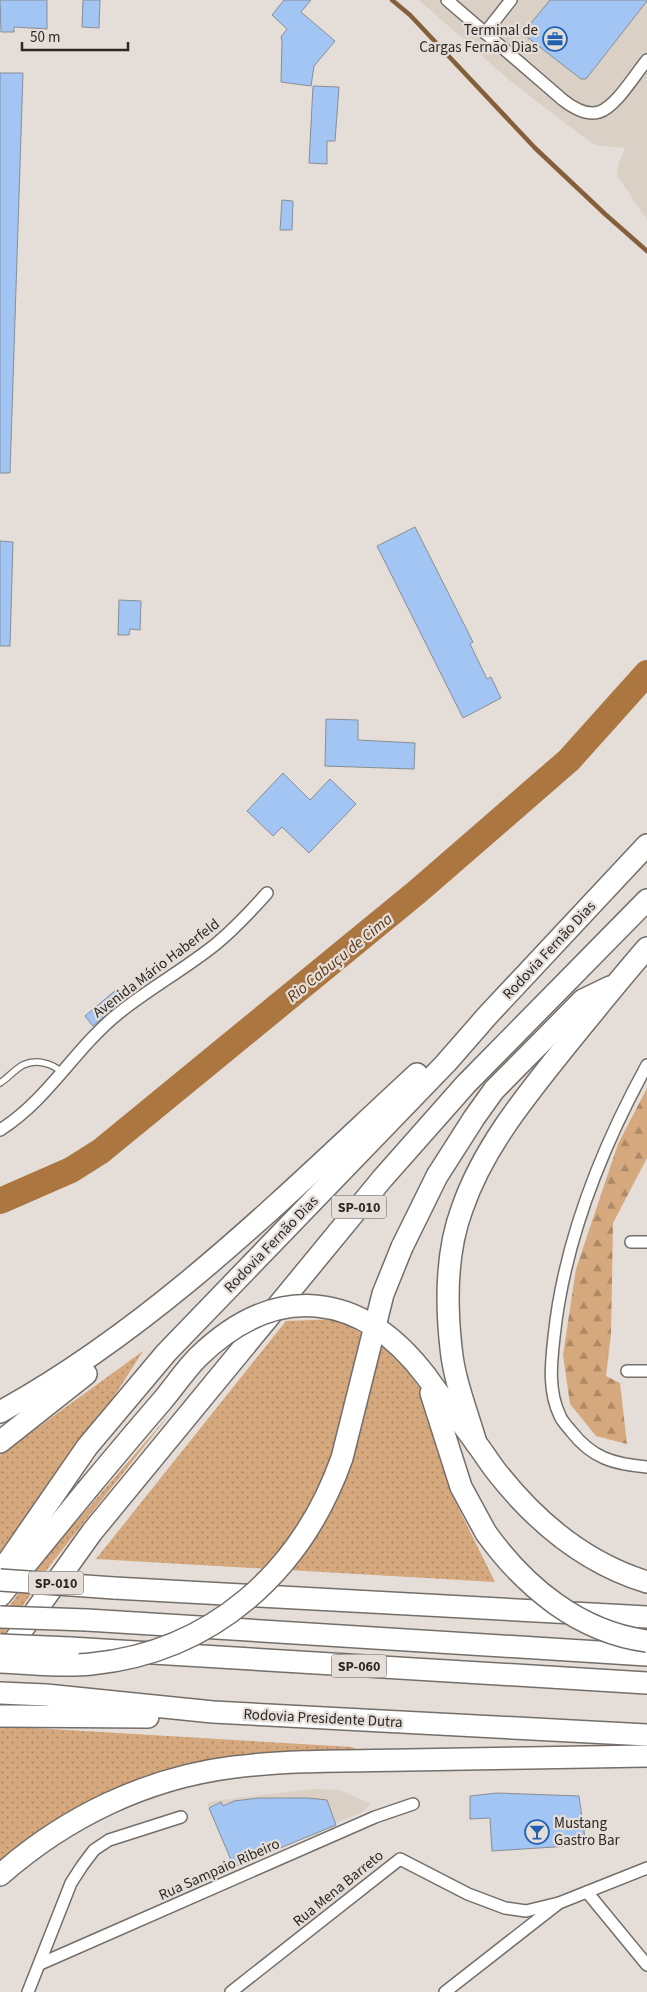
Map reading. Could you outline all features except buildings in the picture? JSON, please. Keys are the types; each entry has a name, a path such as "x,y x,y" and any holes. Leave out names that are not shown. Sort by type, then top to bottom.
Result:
{"highway":[{"name":"Rodovia Fernão Dias","path":"0,1574 86,1447 166,1354 446,1063 487,1016 647,845"},
{"name":"SP-010","path":"0,1662 92,1532 382,1179 466,1084 647,900"},
{"path":"476,1443 456,1376 451,1350 448,1313 450,1267 461,1209 482,1163 500,1133 537,1081 647,948"},
{"path":"0,1662 66,1665 100,1662 141,1654 189,1636 211,1624 246,1600 272,1577 292,1554 314,1522 335,1480 383,1294 402,1247 437,1176 494,1090 583,1000 617,983"},
{"path":"0,1412 36,1392 90,1357 200,1273 436,1057 487,1016"},
{"path":"0,1442 174,1306 200,1273"},
{"path":"0,1596 198,1357 248,1321 280,1310 310,1306 323,1306 348,1312 385,1333 412,1358 496,1471 543,1522 560,1537 592,1559 616,1571 647,1582"},
{"path":"426,1376 455,1471 469,1503 486,1533 519,1573 558,1605 602,1630 647,1641"},
{"path":"0,1692 82,1561 92,1532"},
{"path":"0,1580 647,1617"},
{"name":"SP-060","path":"0,1617 87,1620 647,1655"},
{"name":"SP-060","path":"0,1645 647,1683"},
{"name":"Rodovia Presidente Dutra","path":"0,1692 213,1712 647,1735"},
{"path":"0,1716 132,1718 213,1712"},
{"path":"0,1875 49,1836 80,1817 120,1798 163,1782 233,1767 308,1762 647,1756"}],"street":[{"path":"447,0 573,107 585,112 599,112 616,99 647,60"},
{"path":"485,33 511,0"},
{"name":"Avenida Mário Haberfeld","path":"0,1130 37,1100 97,1033 119,1013 215,945 268,893"},
{"path":"647,1065 614,1131 593,1179 564,1272 556,1314 550,1368 552,1394 560,1417 578,1440 592,1453 629,1465 647,1467"},
{"path":"631,1242 647,1242"},
{"path":"627,1371 647,1371"},
{"name":"Rua Sampaio Ribeiro","path":"40,1964 375,1817 413,1804"},
{"path":"28,1992 72,1883 94,1850 109,1840 181,1817"},
{"name":"Rua Mena Barreto","path":"231,1992 400,1859 468,1894 505,1908 526,1911 559,1903"},
{"path":"445,1992 559,1903 647,1868"},
{"path":"587,1892 647,1964"}],"lane":[{"path":"0,1083 30,1063 49,1064 61,1072"}],"shaded area":[{"name":"Terminal de Cargas Fernão Dias","path":"419,0 647,0 647,220 617,175 619,162 625,148 595,145 508,79"},
{"path":"313,1789 339,1790 371,1804 362,1812 234,1867 207,1803"}],"green space":[{"path":"647,1088 647,1158 613,1223 611,1334 606,1376 620,1383 627,1444 596,1436 570,1404 563,1355 576,1269 618,1144"},
{"path":"338,1319 394,1353 421,1390 452,1495 495,1582 96,1559 286,1321"},
{"path":"143,1351 115,1395 0,1554 0,1455"},
{"path":"169,1415 51,1564 0,1640 0,1619 42,1561"},
{"path":"0,1726 352,1747 356,1749 353,1752 198,1764 0,1864"}],"waterway":[{"path":"392,0 410,15 535,148 647,251"},
{"name":"Rio Cabuçu de Cima","path":"0,1201 71,1170 101,1151 417,892 569,760 647,673"}],"place":[{"name":"Terminal de Cargas Fernão Dias","path":"555,39"},
{"name":"Mustang Gastro Bar","path":"537,1832"}]}
